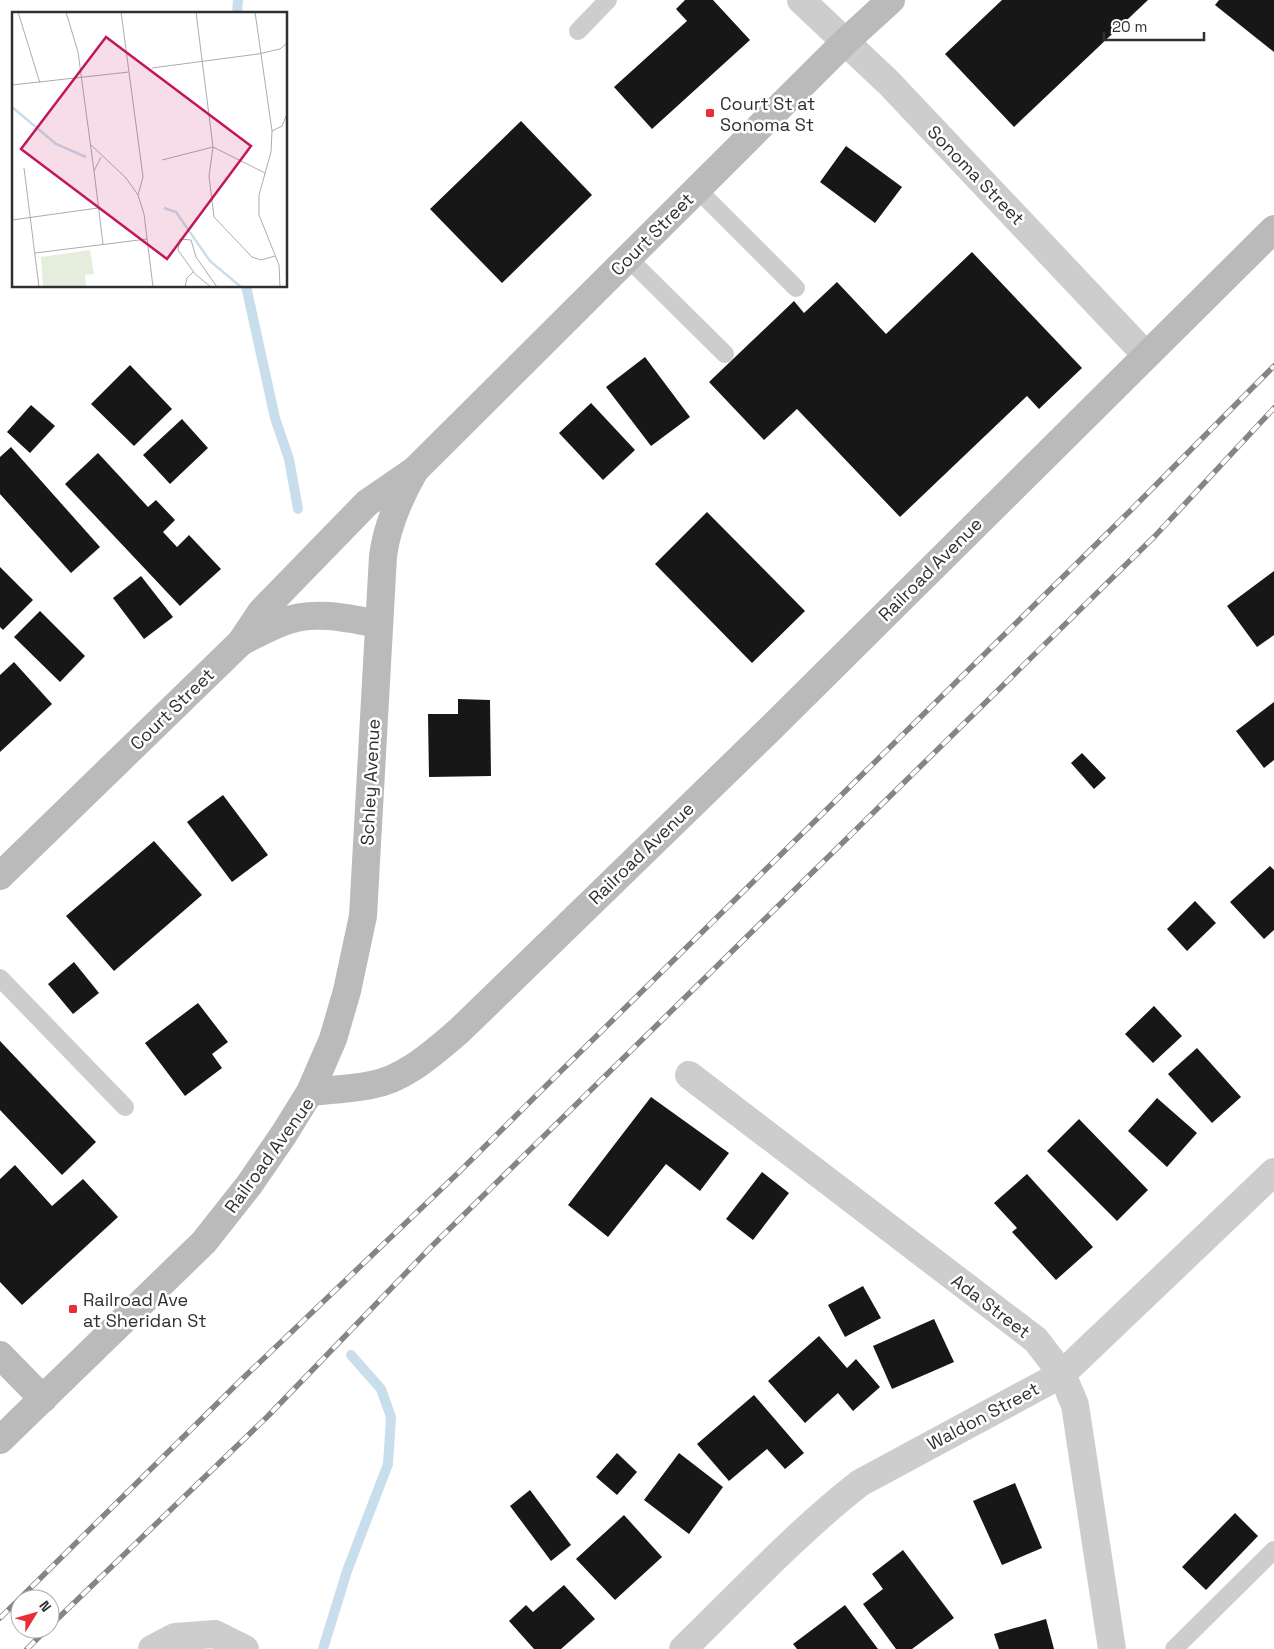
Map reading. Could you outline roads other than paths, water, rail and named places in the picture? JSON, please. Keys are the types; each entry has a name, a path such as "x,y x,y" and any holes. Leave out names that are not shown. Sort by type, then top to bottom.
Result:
{"main road":[{"name":"Court Street","path":"415,470 845,42 891,0"},
{"name":"Railroad Avenue","path":"0,1440 204,1242 249,1185 310,1092 372,1085 388,1080 415,1066 459,1031 771,728 1274,229"},
{"name":"Schley Avenue","path":"310,1092 333,1039 347,991 363,916 382,556 385,537 394,510 415,470"},
{"path":"241,642 261,612 367,503 415,470"},
{"name":"Court Street","path":"0,876 241,642 284,622 298,618 345,617 378,624"},
{"path":"0,1355 43,1399"}],"street":[{"name":"Sonoma Street","path":"801,0 888,83 1146,355"},
{"name":"Ada Street","path":"689,1075 1036,1340 1062,1374 1076,1405 1112,1649"},
{"name":"Waldon Street","path":"683,1649 807,1527 860,1483 1062,1374 1274,1172"},
{"path":"152,1649 175,1637 215,1634 245,1649"}],"lane":[{"path":"578,32 608,0"},
{"path":"697,189 796,288"},
{"path":"628,258 725,354"},
{"path":"0,978 125,1107"},
{"path":"1174,1649 1274,1550"}],"waterway":[{"path":"237,12 238,0"},
{"path":"246,288 275,418 289,459 298,509"},
{"path":"323,1649 347,1571 388,1464 391,1417 381,1389 351,1355"}],"railway":[{"path":"0,1618 239,1382 455,1176 1131,510 1274,366"},
{"path":"60,1616 268,1416 431,1247 1155,536 1274,408"},
{"path":"27,1649 37,1639"}],"place":[{"name":"Court St at Sonoma St","path":"710,113"},
{"name":"Railroad Ave at Sheridan St","path":"73,1309"}]}
